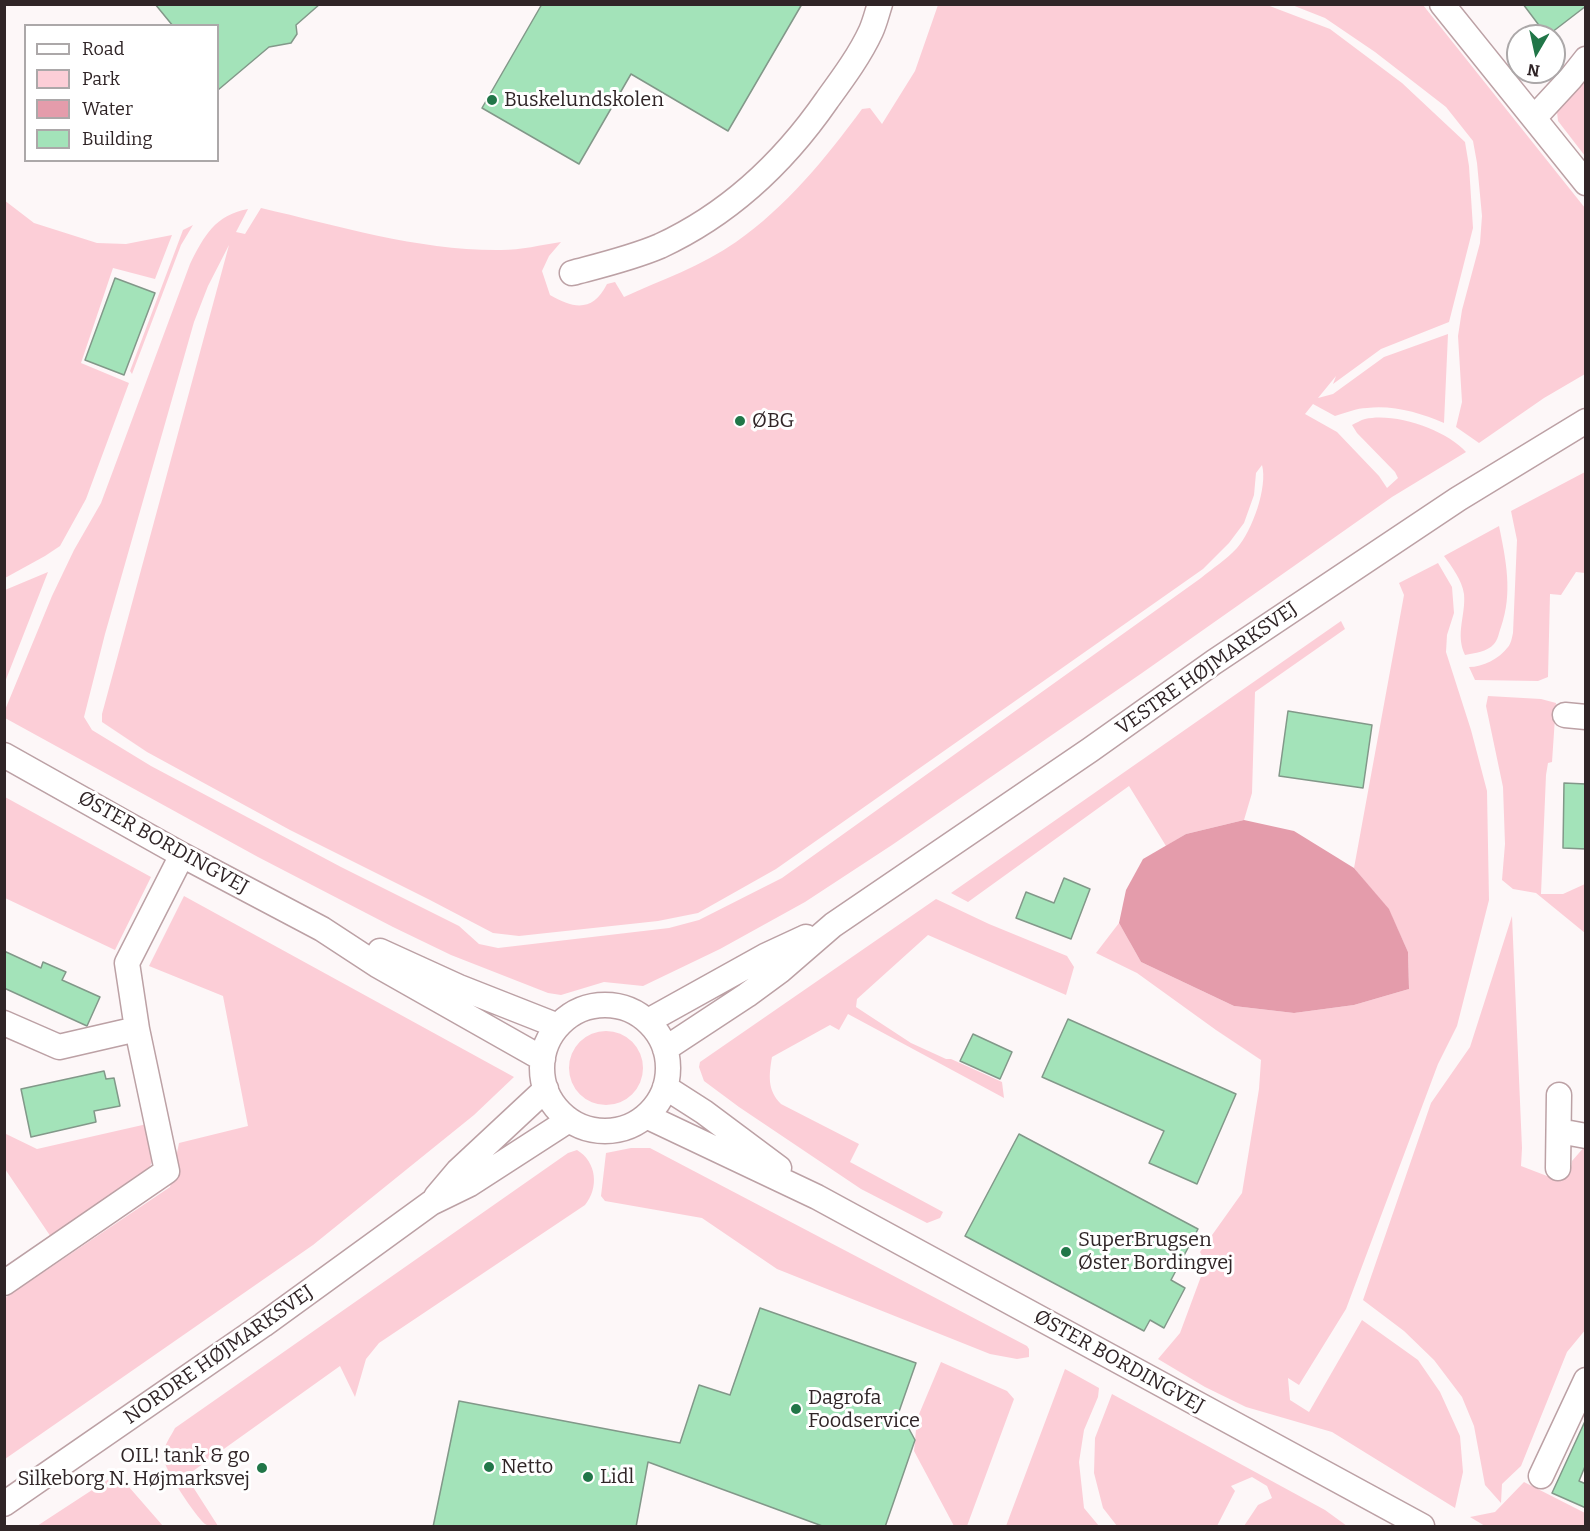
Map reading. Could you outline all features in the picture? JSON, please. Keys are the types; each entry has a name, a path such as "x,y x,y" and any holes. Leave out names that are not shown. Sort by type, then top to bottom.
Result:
{"street":[{"path":"572,273 611,263 660,246 728,206 779,161 816,116 847,72 871,31 880,4"},
{"path":"1442,4 1586,183"},
{"path":"1534,118 1586,59"},
{"name":"VESTRE HØJMARKSVEJ","path":"665,1049 747,995 833,926 1336,579 1458,498 1586,421"},
{"name":"ØSTER BORDINGVEJ","path":"4,755 182,855 322,928 459,987 558,1026"},
{"path":"4,1283 167,1172 136,1029 127,963 182,855"},
{"name":"VESTRE HØJMARKSVEJ","path":"648,1021 765,956 833,926"},
{"name":"ØSTER BORDINGVEJ","path":"322,928 376,965 543,1059"},
{"path":"596,1005 612,1005 627,1009 648,1021 658,1034 668,1063 665,1087 654,1107 634,1124 620,1129 606,1131 589,1129 569,1120 555,1106 546,1089 542,1074 548,1041 558,1026 581,1009 596,1005"},
{"path":"4,1023 59,1047 136,1029"},
{"name":"ØSTER BORDINGVEJ","path":"665,1087 704,1112 817,1197"},
{"name":"NORDRE HØJMARKSVEJ","path":"431,1203 458,1171 546,1089"},
{"path":"1558,1168 1559,1095"},
{"name":"ØSTER BORDINGVEJ","path":"646,1116 817,1197 1422,1527"},
{"name":"NORDRE HØJMARKSVEJ","path":"4,1504 263,1325 431,1203 471,1184 569,1120"},
{"path":"1559,1131 1586,1136"},
{"path":"1540,1476 1586,1380"}],"green space":[{"name":"ØBG","path":"938,5 1267,5 1330,29 1402,83 1465,142 1473,228 1449,322 1381,349 1333,384 1336,376 1318,398 1333,394 1384,357 1448,334 1444,423 1416,413 1377,407 1359,409 1335,416 1313,404 1305,414 1337,432 1379,476 1387,488 1398,478 1395,472 1357,433 1352,425 1360,421 1391,418 1420,425 1446,437 1466,452 1392,497 1142,673 805,902 720,949 643,986 604,982 561,995 548,993 451,955 258,857 5,718 5,710 52,596 74,550 101,503 190,264 200,244 212,228 227,216 248,209 236,232 245,234 261,208 380,236 440,246 508,250 561,242 549,256 542,271 550,295 567,303 582,305 596,300 607,284 615,282 624,297 681,272 736,242 772,213 804,181 862,109 870,108 882,124 915,71","holes":["229,245 102,714 102,722 147,752 290,830 493,933 519,936 658,921 698,913 776,869 1203,569 1229,543 1244,523 1254,495 1256,473 1262,465 1263,485 1253,520 1243,540 1229,556 782,878 699,920 669,928 498,948 479,944 459,926 341,867 151,766 92,730 84,717 105,634 194,322 208,286"]},
{"path":"1292,5 1423,5 1585,208 1585,374 1544,398 1479,443 1456,427 1462,402 1458,336 1462,310 1480,243 1482,216 1473,141 1446,107 1375,52 1325,18"},
{"path":"1585,77 1585,156 1558,121 1557,112"},
{"path":"4,200 34,223 97,243 126,244 172,235 155,279 113,268 81,363 129,383 86,499 60,546 5,578"},
{"path":"193,225 181,245 132,374 130,371 183,230"},
{"path":"1585,472 1585,573 1576,572 1561,595 1550,594 1548,677 1538,681 1475,680 1469,667 1485,664 1495,659 1509,646 1513,633 1517,540 1511,511"},
{"path":"1499,526 1507,576 1505,614 1494,644 1477,653 1465,655 1461,640 1463,589 1444,556"},
{"path":"1438,563 1452,587 1454,613 1447,635 1446,652 1471,730 1487,791 1489,900 1457,1026 1438,1064 1346,1309 1299,1385 1288,1378 1290,1400 1309,1412 1362,1320 1418,1360 1440,1392 1460,1436 1463,1472 1455,1508 1332,1432 1246,1407 1205,1387 1158,1359 1180,1333 1206,1263 1200,1252 1242,1193 1259,1089 1261,1060 1137,973 1096,953 1119,923 1141,962 1234,1006 1294,1013 1354,1005 1409,989 1408,952 1389,910 1354,868 1404,595 1399,583"},
{"path":"48,572 5,682 5,590"},
{"path":"1341,621 1345,629 1255,692 1252,793 1244,820 1186,834 1166,846 1129,786 968,902 951,893"},
{"path":"1488,696 1541,699 1556,703 1552,762 1548,763 1546,775 1541,894 1563,894 1585,884 1585,933 1536,893 1513,889 1502,880 1505,844 1503,787 1486,706"},
{"path":"5,797 151,877 115,950 5,898"},
{"path":"184,896 514,1077 474,1115 313,1245 5,1459 5,1298 170,1187 179,1143 248,1126 223,996 149,966"},
{"path":"936,899 1067,956 1074,967 1066,995 928,935 857,999 856,1007 911,1043 1002,1082 1004,1098 848,1014 839,1030 830,1025 772,1057 770,1076 771,1088 781,1104 859,1144 850,1162 943,1212 940,1218 927,1223 861,1189 739,1107 704,1081 699,1067 700,1062"},
{"path":"1512,916 1521,1166 1547,1176 1570,1174 1572,1161 1585,1146 1586,1329 1567,1352 1521,1466 1502,1484 1501,1503 1485,1485 1474,1426 1462,1397 1434,1360 1404,1331 1363,1300 1431,1103 1470,1047"},
{"path":"606,1031 627,1037 637,1047 643,1068 637,1089 627,1099 606,1105 585,1099 575,1089 569,1068 575,1047 585,1037"},
{"path":"147,1124 155,1154 147,1174 53,1240 5,1169 4,1133 37,1149"},
{"path":"631,1148 650,1148 1027,1346 1029,1357 1017,1359 990,1354 777,1269 702,1218 605,1201 601,1196 606,1153"},
{"path":"577,1150 589,1161 594,1176 592,1191 585,1205 379,1343 366,1359 355,1397 340,1366 186,1476 218,1526 205,1524 181,1492 163,1457 167,1442 175,1428 568,1153"},
{"path":"941,1362 1007,1391 1014,1399 967,1526 954,1526 914,1451 917,1419"},
{"path":"1065,1369 1099,1388 1098,1397 1084,1430 1079,1462 1084,1508 1099,1526 1006,1526"},
{"path":"1112,1394 1325,1510 1347,1526 1244,1526 1258,1505 1272,1498 1267,1486 1252,1477 1231,1486 1235,1491 1217,1526 1117,1526 1103,1508 1094,1473 1095,1438"},
{"path":"112,1477 129,1487 163,1526 37,1526"},
{"path":"1524,1482 1585,1513 1585,1526 1485,1526 1470,1517 1495,1512"}],"water":[{"path":"1244,820 1294,831 1354,868 1389,909 1408,952 1409,989 1354,1005 1294,1013 1234,1006 1141,962 1119,923 1126,890 1143,859 1186,834"}],"building":[{"path":"155,4 320,4 296,25 297,34 291,43 269,47 219,89 219,24 171,24"},
{"path":"542,4 802,4 728,131 631,74 579,164 482,108"},
{"path":"1523,4 1586,4 1563,24 1538,24"},
{"path":"115,278 155,293 124,375 85,360"},
{"path":"1288,711 1372,725 1363,788 1279,776"},
{"path":"1564,783 1586,784 1586,849 1563,848"},
{"path":"1064,878 1090,889 1071,939 1016,918 1026,892 1054,903"},
{"path":"4,951 41,968 43,962 66,972 62,980 100,997 87,1026 4,988"},
{"path":"1068,1019 1236,1094 1197,1184 1149,1163 1164,1131 1042,1077"},
{"path":"973,1034 1012,1052 1000,1079 960,1061"},
{"path":"104,1071 106,1079 114,1078 120,1106 94,1111 96,1122 31,1137 21,1089"},
{"path":"1019,1134 1198,1229 1171,1280 1185,1288 1164,1328 1150,1320 1144,1331 965,1236"},
{"name":"Dagrofa Foodservice","path":"760,1308 916,1363 895,1423 908,1427 915,1440 885,1527 825,1527 648,1462 636,1527 433,1527 459,1401 680,1443 699,1385 730,1395"},
{"path":"1586,1419 1586,1464 1579,1481 1586,1484 1586,1508 1552,1493"}],"place":[{"name":"Buskelundskolen","path":"492,100"},
{"name":"ØBG","path":"740,421"},
{"name":"SuperBrugsen Øster Bordingvej","path":"1066,1252"},
{"name":"Dagrofa Foodservice","path":"796,1409"},
{"name":"Netto","path":"489,1467"},
{"name":"OIL! tank & go Silkeborg N. Højmarksvej","path":"262,1468"},
{"name":"Lidl","path":"588,1477"}]}
